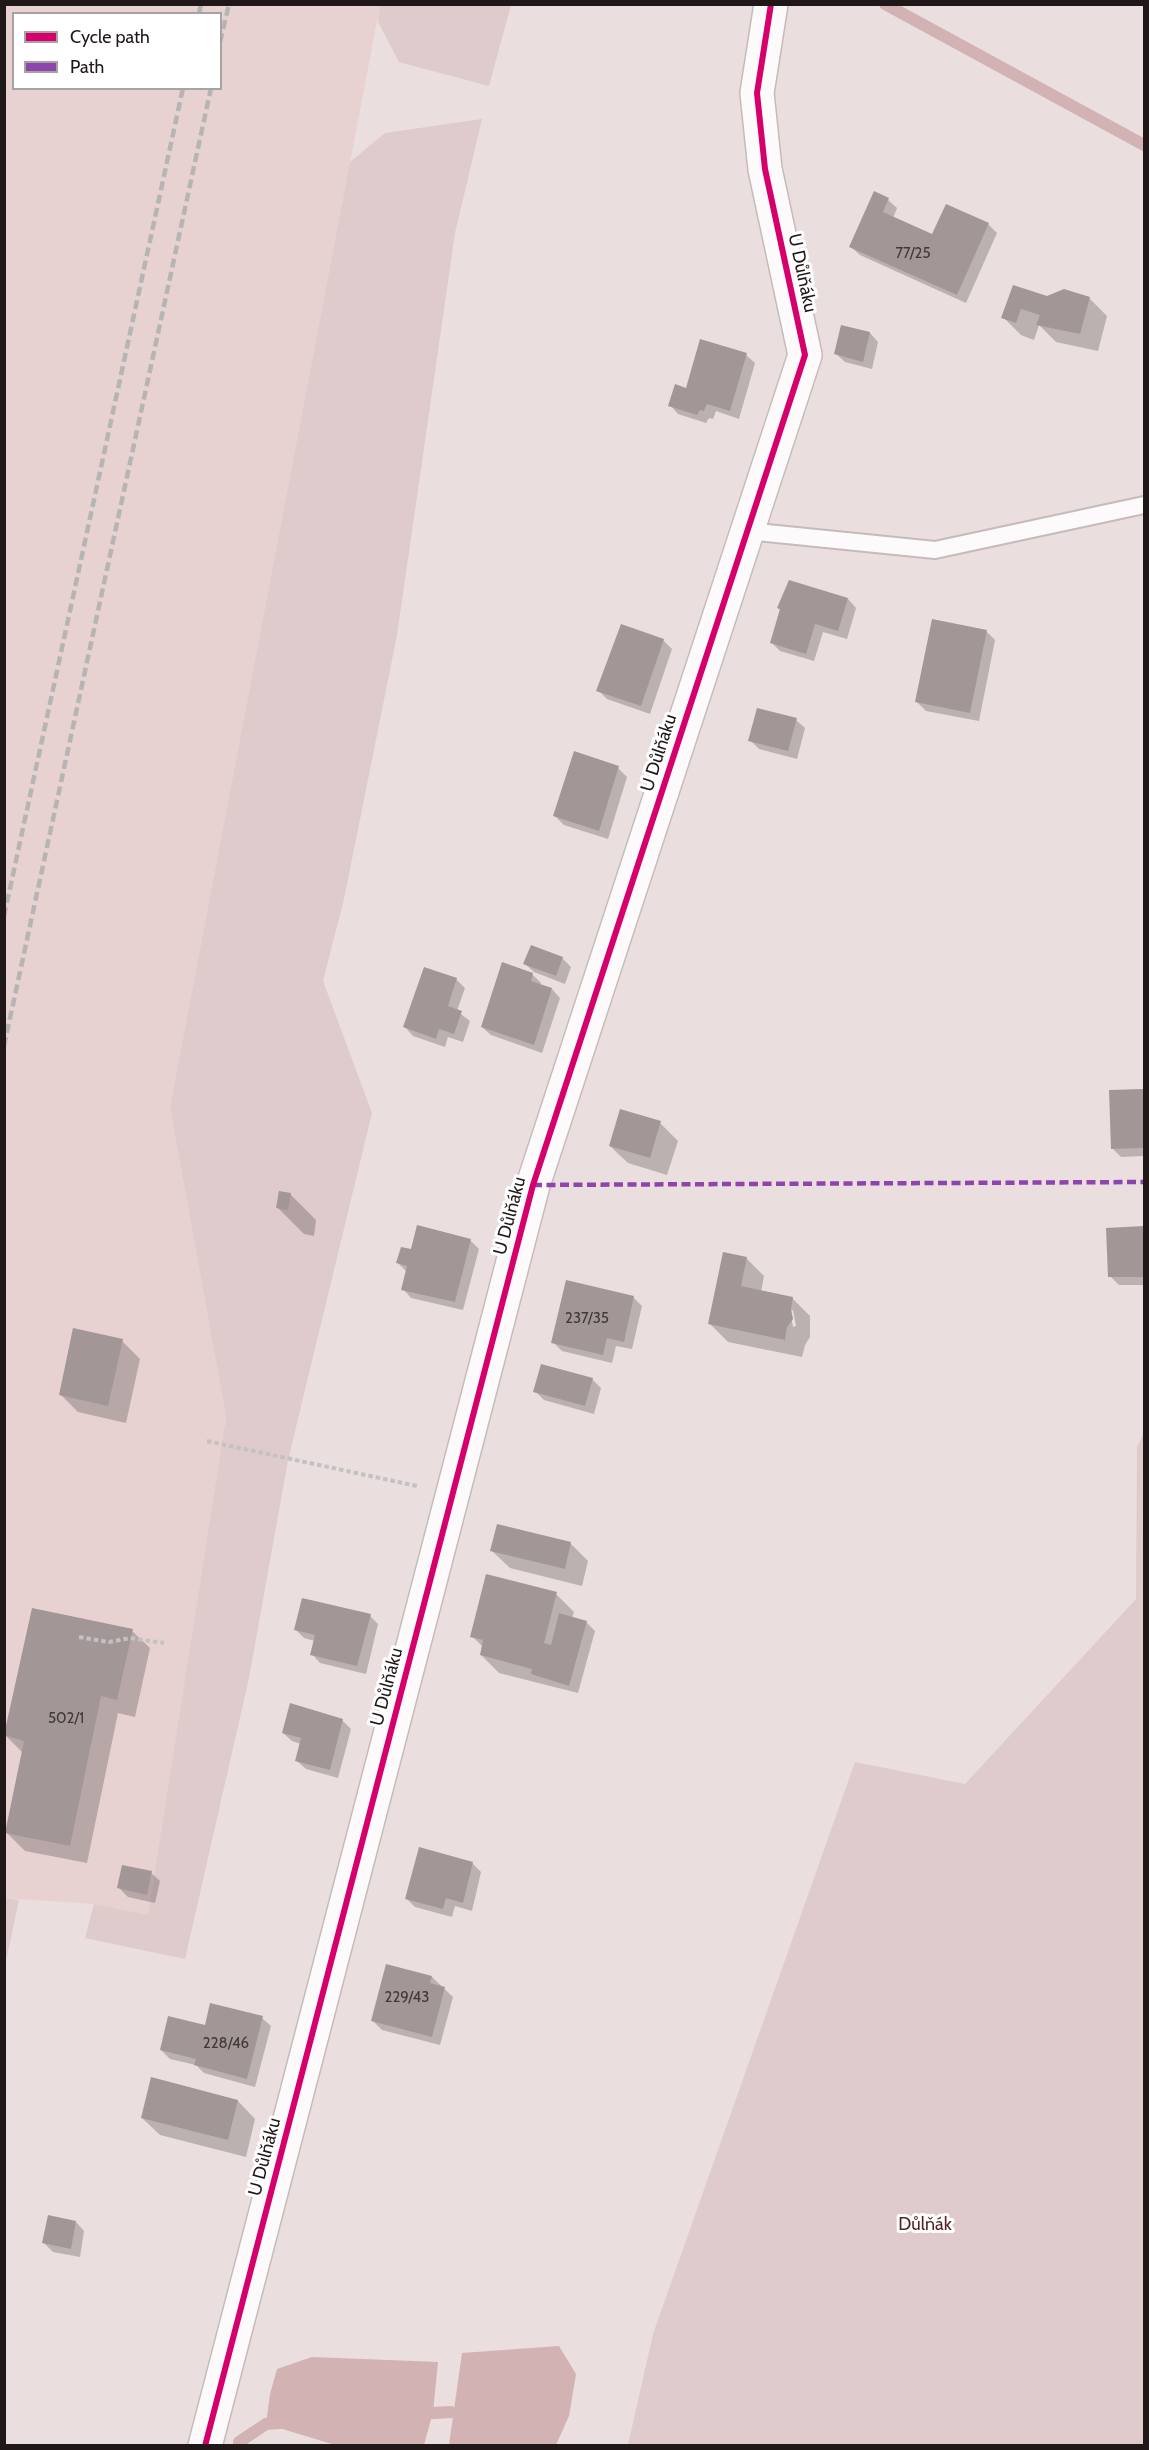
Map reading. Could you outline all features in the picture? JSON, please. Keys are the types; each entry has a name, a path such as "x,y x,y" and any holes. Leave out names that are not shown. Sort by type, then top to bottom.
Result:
{"street":[{"name":"U Důlňáku","path":"205,2445 533,1185 805,355 765,169 757,93 771,4"}],"lane":[{"path":"747,531 935,550 1144,505"}],"path":[{"path":"207,1441 453,1493"},
{"path":"79,1637 109,1642 130,1638 164,1643"}],"shaded area":[{"path":"5,5 380,5 170,1107 226,1417 148,1916 94,1904 5,1898"},
{"path":"559,2346 576,2374 569,2416 556,2445 449,2445 462,2353"},
{"path":"312,2357 438,2362 433,2412 424,2445 335,2445 266,2424 270,2394 277,2369"}],"green space":[{"path":"380,5 511,5 489,86 399,62 378,22"},
{"path":"482,119 455,233 397,635 344,899 323,981 372,1113 288,1460 249,1678 185,1959 85,1938 94,1904 148,1915 226,1417 170,1107 350,162 385,133"},
{"name":"Důlňák","path":"1144,1433 1144,2445 628,2445 653,2334 855,1762 965,1784 1136,1599 1137,1447"},
{"path":"4,1898 19,1900 5,1966"}],"building":[{"path":"874,191 889,198 883,212 932,234 946,204 989,223 957,295 849,247"},
{"path":"1013,285 1047,296 1064,289 1090,297 1080,334 1036,325 1040,315 1021,309 1016,323 1001,318"},
{"path":"841,325 870,332 863,362 834,354"},
{"path":"700,339 747,353 730,411 707,404 704,411 700,410 697,415 668,406 675,384 686,388"},
{"path":"789,580 848,598 838,631 815,624 806,654 770,643 780,609 777,608"},
{"path":"932,619 987,630 970,713 915,702"},
{"path":"621,624 664,639 641,706 596,691"},
{"path":"757,708 797,718 788,751 748,741"},
{"path":"574,751 619,766 599,831 553,816"},
{"path":"531,945 563,957 556,976 523,964"},
{"path":"502,962 533,973 531,981 552,988 534,1045 481,1027"},
{"path":"424,967 457,978 448,1006 462,1011 454,1034 439,1029 436,1039 403,1027"},
{"path":"1144,1089 1144,1148 1111,1149 1109,1090"},
{"path":"620,1109 661,1121 650,1158 609,1146"},
{"path":"279,1191 291,1193 288,1210 276,1208"},
{"path":"417,1225 471,1239 455,1302 401,1290 407,1266 396,1263 401,1247 411,1249"},
{"path":"1144,1226 1144,1277 1108,1277 1106,1228"},
{"path":"723,1252 747,1257 741,1286 793,1297 791,1309 793,1319 787,1327 785,1340 708,1324"},
{"path":"566,1280 634,1296 624,1342 607,1338 603,1355 551,1343"},
{"path":"73,1328 123,1339 108,1406 59,1395"},
{"path":"541,1364 593,1378 585,1406 533,1392"},
{"path":"497,1524 571,1542 565,1569 490,1551"},
{"path":"486,1574 557,1592 544,1643 551,1645 559,1613 587,1621 569,1686 531,1674 532,1669 480,1655 483,1640 470,1637"},
{"path":"302,1598 371,1614 357,1666 310,1655 315,1635 294,1630"},
{"path":"32,1608 133,1629 117,1700 101,1696 70,1846 5,1833 24,1741 4,1735"},
{"path":"290,1703 343,1719 330,1770 295,1761 301,1738 282,1733"},
{"path":"419,1847 473,1862 463,1903 446,1898 443,1909 405,1899"},
{"path":"122,1865 152,1871 147,1895 117,1888"},
{"path":"386,1964 432,1976 430,1983 445,1987 432,2037 371,2021"},
{"path":"210,2003 263,2016 247,2079 194,2065 196,2059 160,2050 168,2016 205,2025"},
{"path":"151,2077 238,2100 228,2140 141,2118"},
{"path":"48,2215 76,2221 71,2249 42,2243"}],"waterway":[{"path":"885,4 1144,145"},
{"path":"417,2414 451,2412"},
{"path":"239,2446 239,2442 266,2424 280,2423"}],"railway":[{"path":"199,12 201,4"},
{"path":"222,34 229,4"},
{"path":"4,916 183,90"},
{"path":"4,1046 211,90"}],"marked path":[{"path":"533,1185 1144,1182"}],"cycle path":[{"path":"205,2446 533,1185 805,355 765,169 757,93 771,4"}]}
